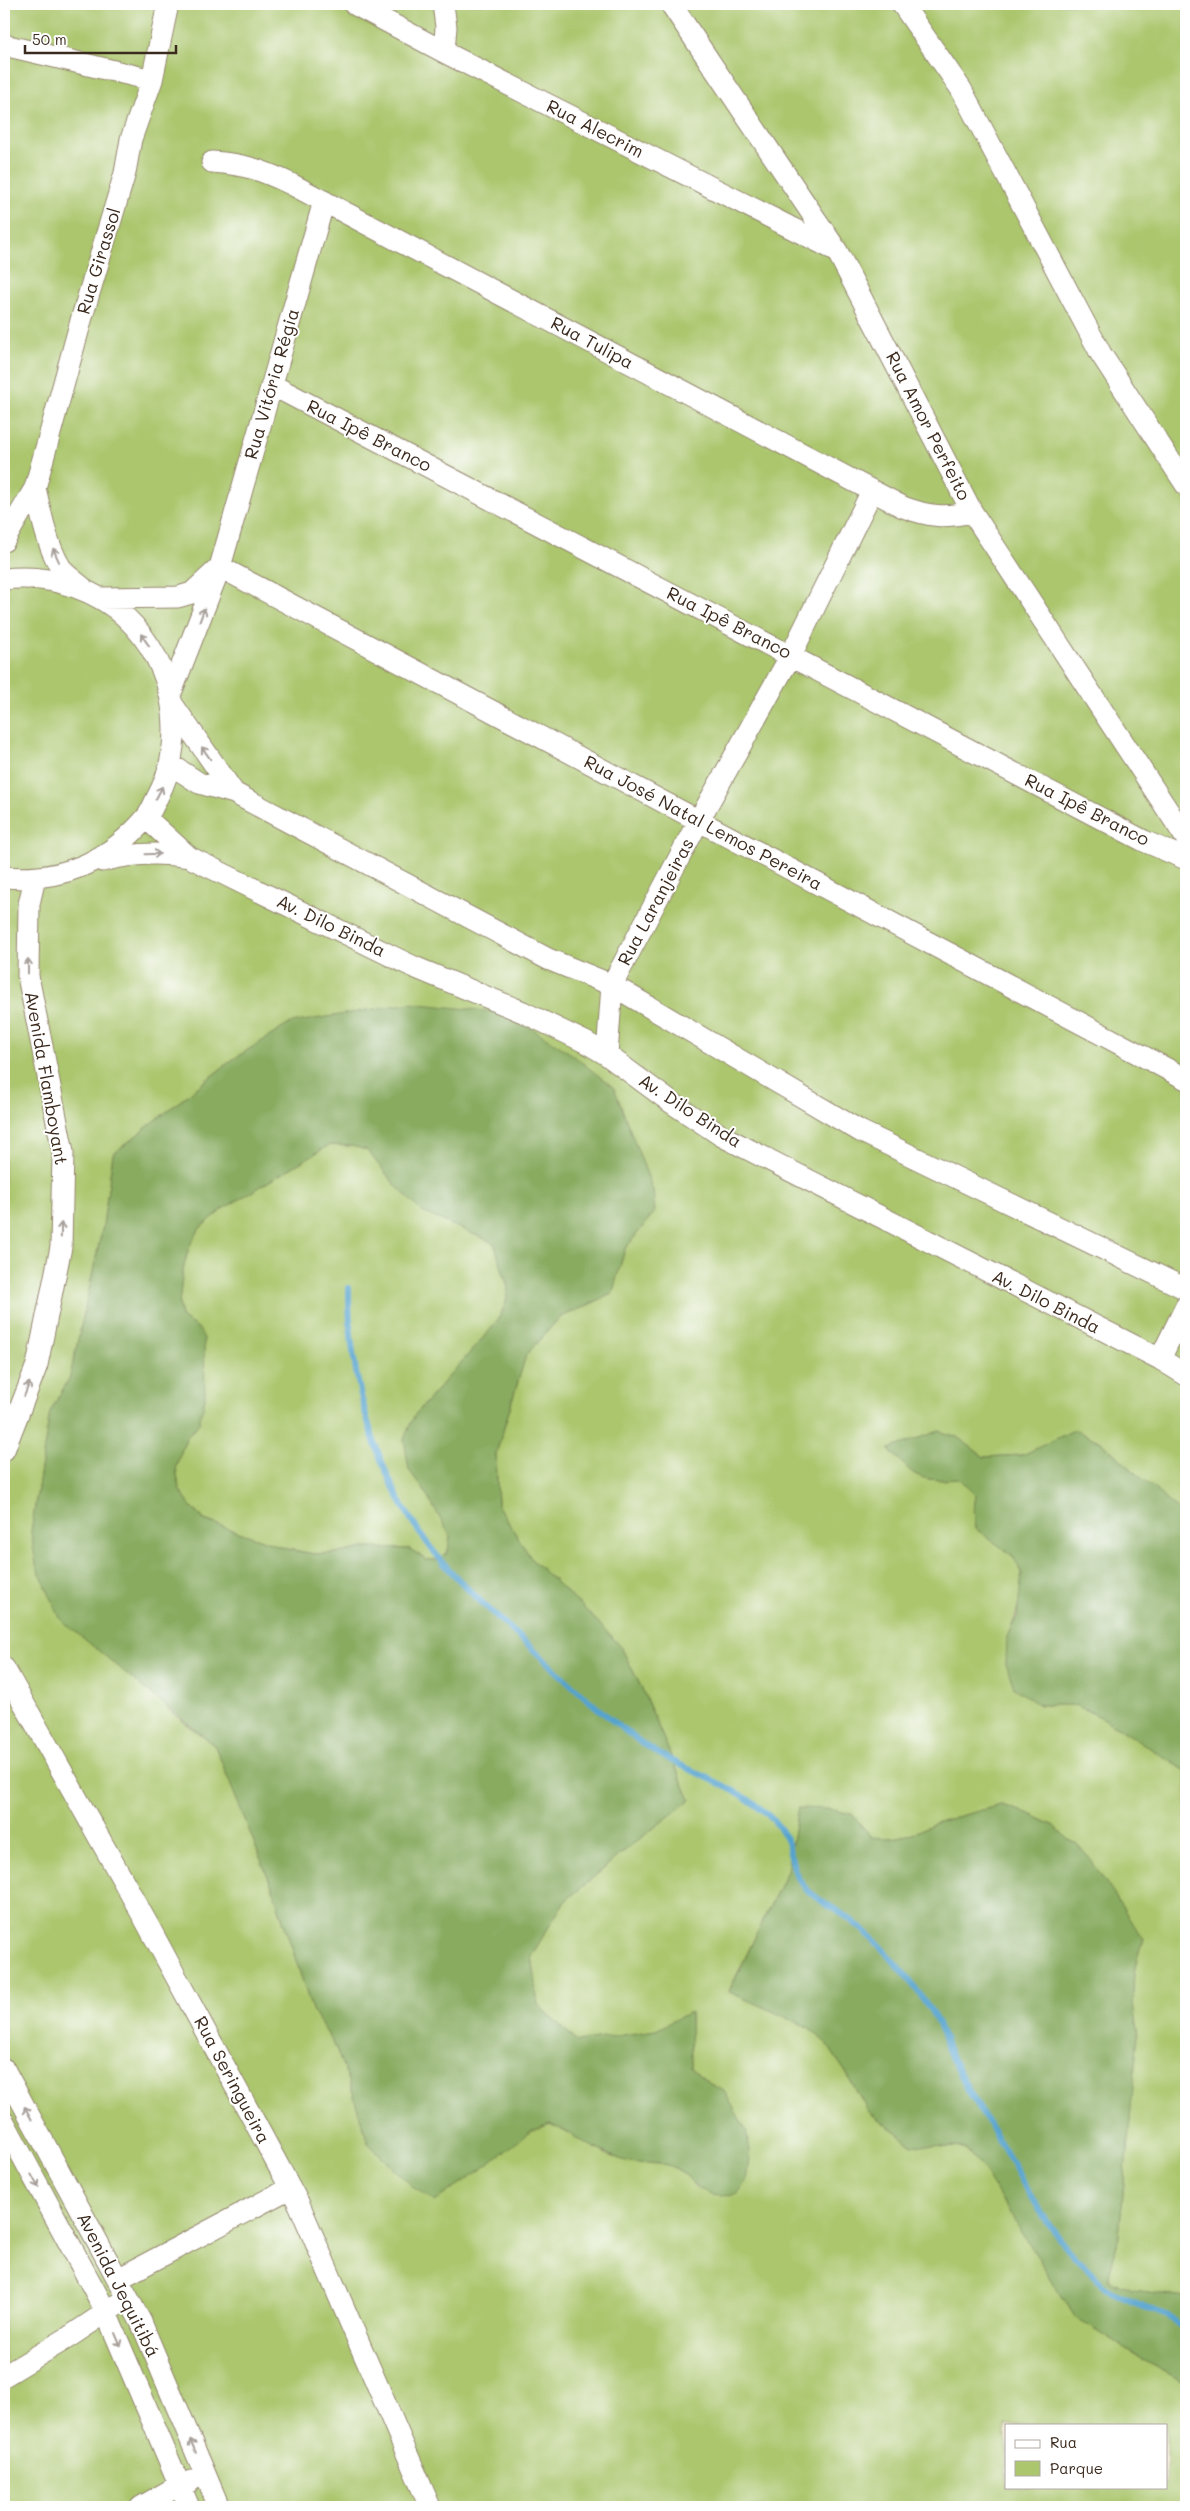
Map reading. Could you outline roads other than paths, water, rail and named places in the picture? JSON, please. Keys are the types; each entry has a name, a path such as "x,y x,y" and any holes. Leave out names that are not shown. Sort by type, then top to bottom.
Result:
{"street":[{"name":"Rua Girassol","path":"4,541 35,488 82,317 125,173 131,139 152,80 168,4"},
{"name":"Rua Alecrim","path":"354,4 444,52 837,251"},
{"path":"443,4 446,27 444,52"},
{"path":"902,4 962,89 1101,354 1186,485"},
{"name":"Rua Amor Perfeito","path":"673,8 837,251 972,512 1186,838"},
{"path":"4,45 152,80"},
{"name":"Rua Tulipa","path":"212,162 241,164 260,169 872,491 926,516 953,517 972,512"},
{"name":"Rua Vitória Régia","path":"171,698 220,568 324,201"},
{"name":"Rua Ipê Branco","path":"272,385 1144,841 1186,859"},
{"path":"35,488 47,533 64,572 93,595 125,616 140,632 157,658 171,698 174,732 170,764 162,788 146,818 124,840 88,864"},
{"name":"Rua Laranjeiras","path":"607,1055 612,985 699,820 791,655 872,491"},
{"path":"4,579 47,579 93,595 178,597 192,593 220,568"},
{"name":"Rua José Natal Lemos Pereira","path":"220,568 1186,1079"},
{"path":"171,698 234,793"},
{"path":"170,764 198,783 234,793 548,959 612,985 860,1131 1186,1289"},
{"path":"146,818 190,857"},
{"path":"4,877 35,878 68,872 88,864 126,855 169,853 190,857"},
{"name":"Av. Dilo Binda","path":"190,857 414,966 523,1012 607,1055 672,1103 722,1136 1160,1359 1186,1375"},
{"name":"Avenida Flamboyant","path":"4,1450 37,1365 61,1247 63,1152 28,976 29,904 35,878"},
{"path":"1160,1359 1186,1306"},
{"name":"Rua Seringueira","path":"4,1668 148,1925 290,2188 430,2507"},
{"name":"Avenida Jequitibá","path":"4,2069 141,2322 219,2507"},
{"name":"Avenida Jequitibá","path":"4,2122 11,2152 106,2311 189,2507"},
{"path":"11,2152 39,2134"},
{"path":"106,2311 116,2296 118,2279 290,2188"},
{"path":"4,2376 69,2337 128,2298"},
{"path":"141,2507 179,2486 205,2475"}],"waterway":[{"path":"349,1288 353,1355 368,1423 379,1456 409,1517 440,1559 466,1588 494,1614 629,1734 678,1764 733,1790 766,1813 784,1835 795,1872 803,1885 813,1895 848,1918 870,1936 902,1971 920,1995 936,2019 954,2063 966,2086 1040,2211 1058,2237 1108,2289 1169,2318 1186,2329"}]}
